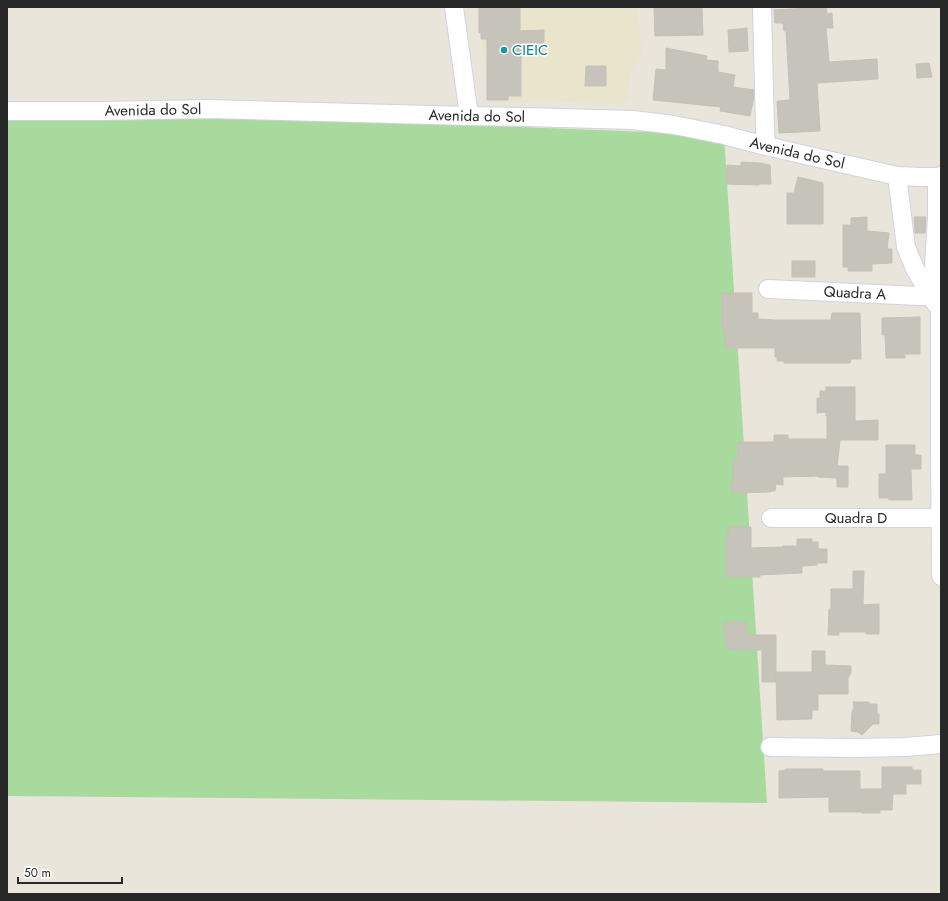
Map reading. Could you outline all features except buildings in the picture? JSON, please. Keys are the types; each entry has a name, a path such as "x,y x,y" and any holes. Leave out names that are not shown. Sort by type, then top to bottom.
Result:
{"street":[{"path":"454,7 469,116"},
{"path":"762,7 766,146"},
{"name":"Avenida do Sol","path":"7,111 210,109 633,120 674,125 724,135 897,176 939,177"},
{"path":"897,176 906,247 915,268 938,300"},
{"path":"939,177 934,264 938,300 941,576"},
{"name":"Quadra A","path":"768,289 938,300"},
{"name":"Quadra D","path":"771,518 940,518"},
{"path":"770,747 853,748 906,747 941,744"}],"shaded area":[{"path":"476,7 637,7 642,55 630,74 628,100 622,104 546,101 492,103"}],"green space":[{"path":"7,107 724,135 767,803 7,796"}],"place":[{"name":"CIEIC","path":"504,50"}]}
